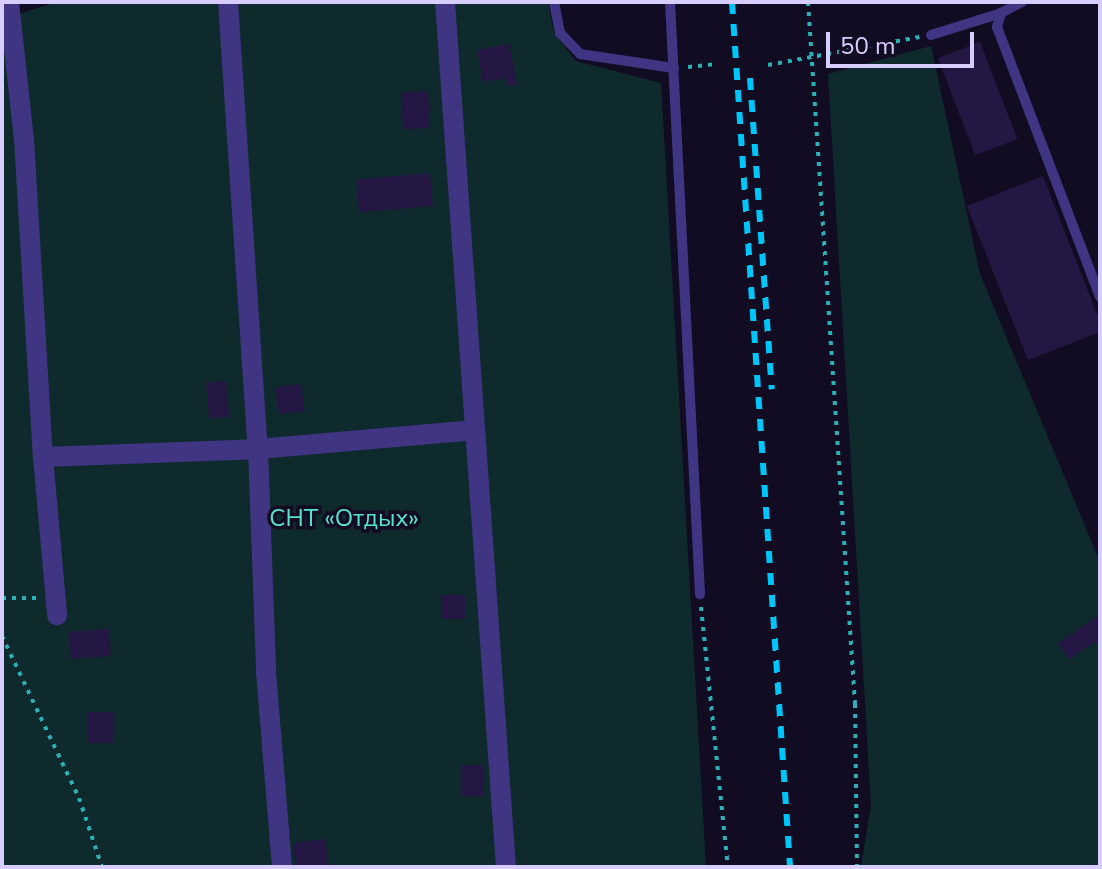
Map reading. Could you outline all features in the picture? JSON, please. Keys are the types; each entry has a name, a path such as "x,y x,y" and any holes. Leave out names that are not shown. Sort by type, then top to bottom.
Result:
{"street":[{"path":"9,2 24,139 43,457 57,607"},
{"path":"228,2 258,449 266,672 282,867"},
{"path":"445,2 506,867"},
{"path":"43,457 258,449 475,430"}],"lane":[{"path":"554,2 560,33 580,54 674,68"},
{"path":"670,2 700,594"},
{"path":"931,35 1001,13 1022,2"},
{"path":"1001,13 997,27 1100,297"}],"path":[{"path":"808,2 855,704 857,867"},
{"path":"768,65 931,35"},
{"path":"674,68 718,64"},
{"path":"700,594 728,867"},
{"path":"2,598 57,607"},
{"path":"2,636 79,798 102,867"}],"green space":[{"name":"СНТ «Отдых»","path":"57,2 548,2 554,33 576,61 661,83 706,867 2,867 2,19"},
{"path":"931,46 980,274 1100,562 1100,867 861,867 871,805 828,74"}],"building":[{"path":"980,42 1017,139 975,155 938,58"},
{"path":"509,44 517,84 507,86 506,78 483,82 477,50"},
{"path":"428,91 430,128 403,129 401,92"},
{"path":"430,173 433,206 359,212 356,179"},
{"path":"1043,176 1100,322 1100,332 1028,360 967,206"},
{"path":"226,381 229,417 209,419 206,383"},
{"path":"301,384 305,411 279,414 275,388"},
{"path":"441,595 465,595 465,619 441,619"},
{"path":"1100,615 1100,639 1069,659 1058,643"},
{"path":"109,629 111,656 71,659 69,632"},
{"path":"88,712 114,712 114,743 88,743"},
{"path":"462,765 484,765 484,796 462,796"},
{"path":"325,839 329,867 296,867 293,843"}],"railway":[{"path":"732,2 790,867"},
{"path":"750,78 772,389"}]}
